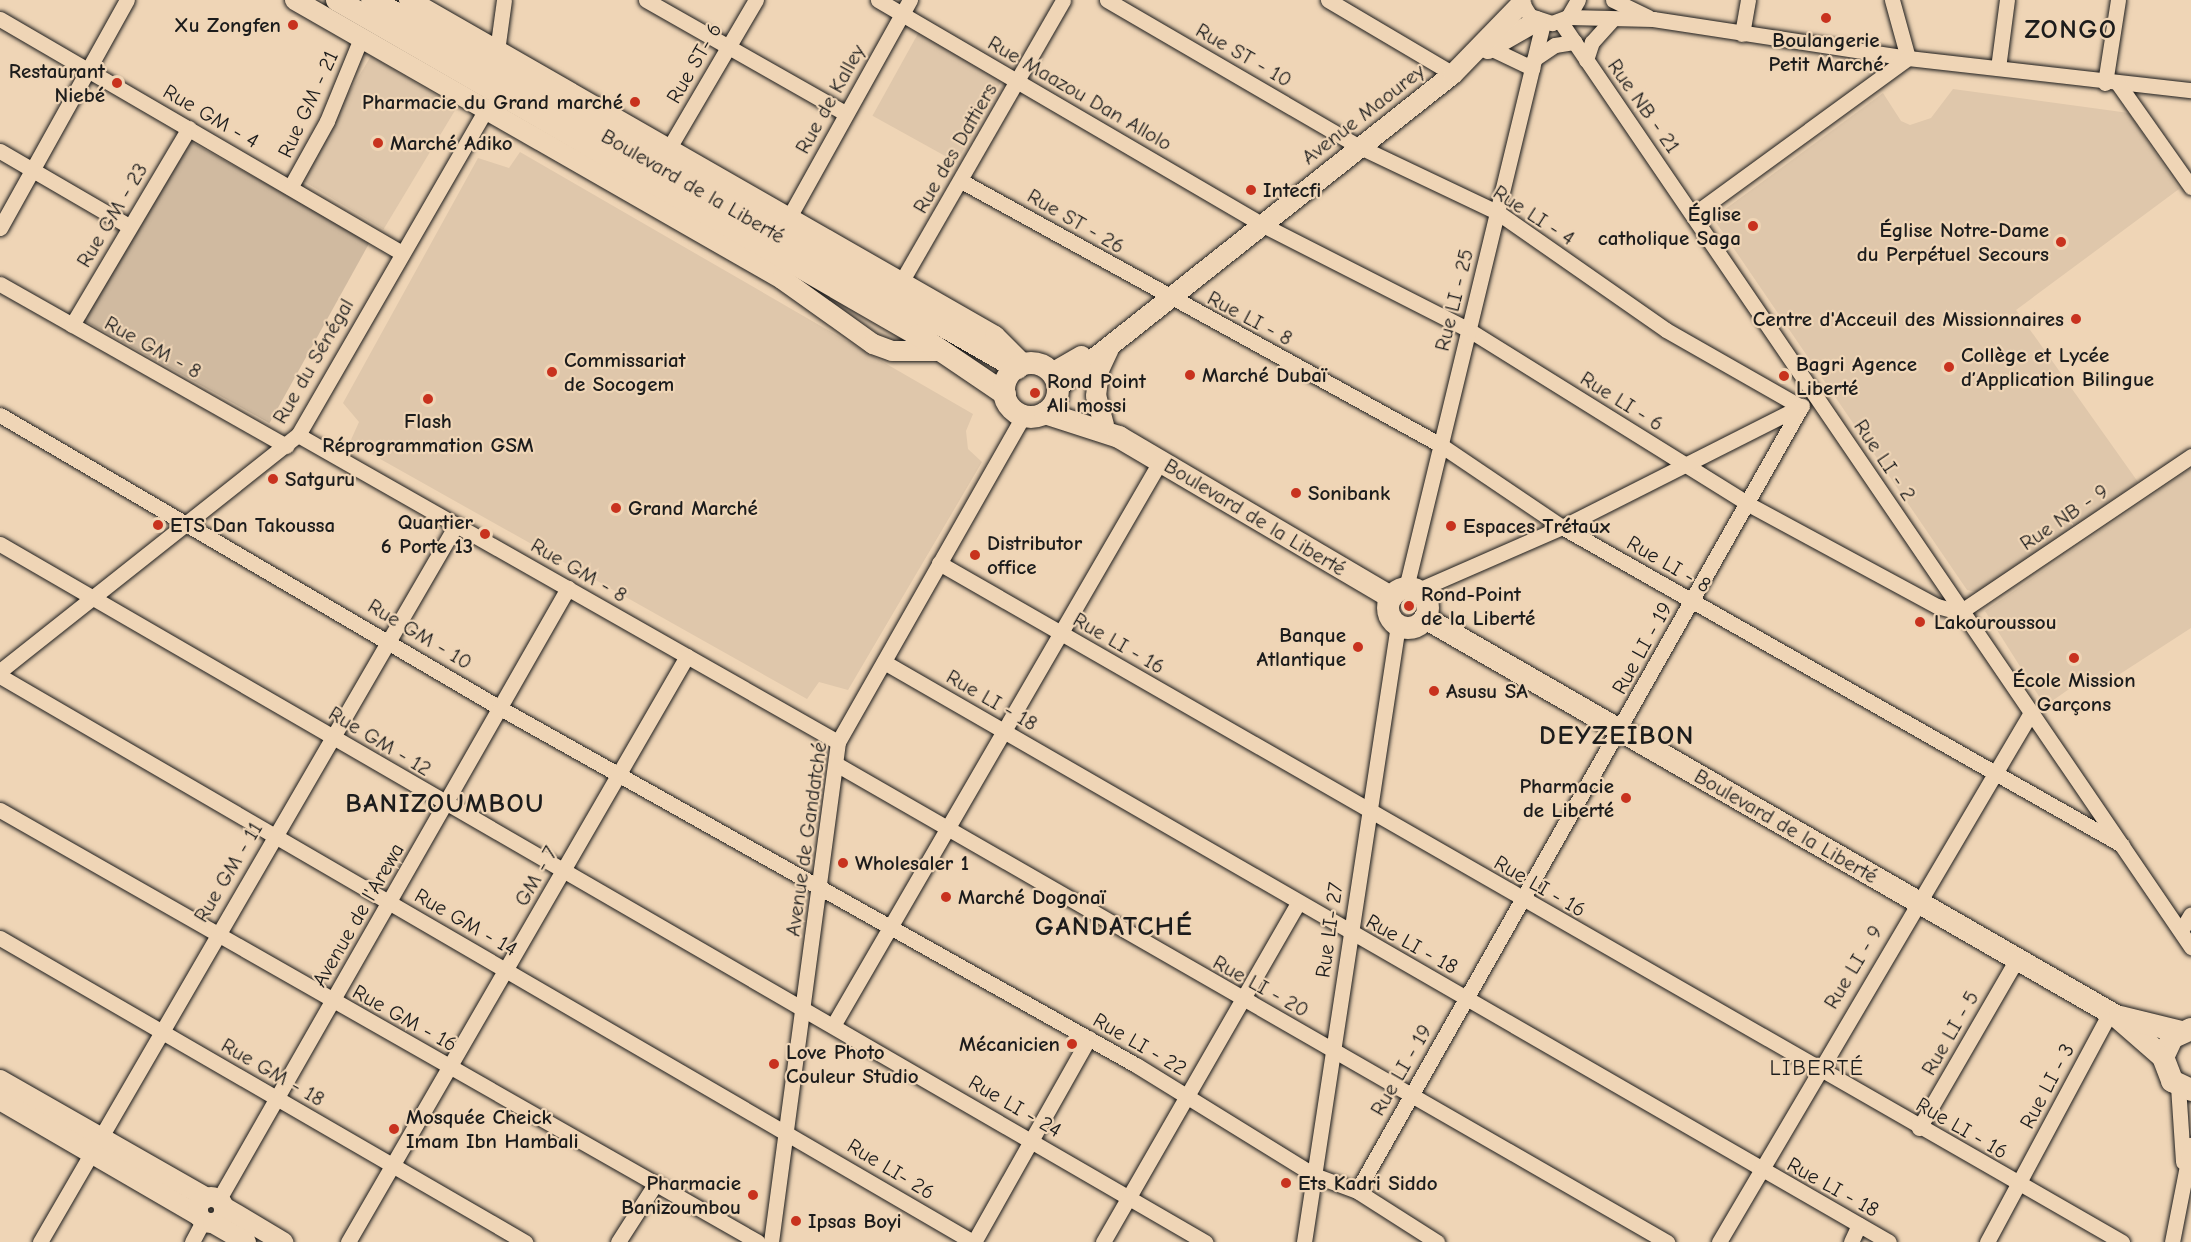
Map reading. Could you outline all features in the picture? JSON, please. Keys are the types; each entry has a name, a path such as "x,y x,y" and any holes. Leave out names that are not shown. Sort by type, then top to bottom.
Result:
{"highway":[{"name":"Boulevard de la Liberté","path":"337,0 942,351 1005,394 1007,379 1040,385"},
{"name":"Boulevard de la Liberté","path":"372,0 1040,385 1161,460 1405,592"},
{"path":"1405,592 1426,600 1425,618 1416,626 1398,625 1389,615 1405,592"},
{"name":"Boulevard de la Liberté","path":"1425,618 2113,1015 2163,1057"},
{"name":"Boulevard de la Liberté","path":"2113,1015 2186,1030"},
{"path":"2185,1088 2167,1074 2163,1057 2186,1030"}],"main road":[{"name":"Boulevard de la Liberté","path":"296,0 487,107 782,279 873,344 892,351 942,351"},
{"name":"Boulevard de la Liberté","path":"409,0 669,148 963,321 1002,327 1040,385"},
{"name":"Avenue Maourey","path":"1040,385 1116,340 1453,74 1471,59 1520,2"},
{"name":"Avenue Maourey","path":"1471,59 1540,22"},
{"path":"1111,431 1096,396 1099,370 1116,340"},
{"path":"0,1080 96,1145 211,1211 283,1242"},
{"path":"0,1100 96,1145"},
{"path":"211,1211 246,1242"}],"street":[{"path":"0,228 127,0"},
{"path":"496,51 504,0"},
{"path":"645,0 845,113"},
{"name":"Rue ST- 6","path":"669,148 756,0"},
{"name":"Rue Maazou Dan Allolo","path":"878,0 1261,224"},
{"name":"Rue de Kalley","path":"788,219 910,0"},
{"name":"Rue des Dattiers","path":"900,284 963,182 1063,0"},
{"name":"Rue ST - 10","path":"1107,0 1360,147"},
{"path":"1328,0 1453,74"},
{"path":"1564,19 1578,0"},
{"path":"1613,0 1653,19"},
{"path":"1742,34 1748,0"},
{"path":"1892,0 1908,58"},
{"path":"1998,68 2007,0"},
{"path":"2118,0 2112,84 2191,187"},
{"path":"1520,2 1540,22 1564,19 1653,19 1908,58 2112,84 2191,90"},
{"name":"Rue GM - 4","path":"0,19 291,186 401,252"},
{"name":"Rue NB - 21","path":"1564,19 1586,60 1694,214"},
{"path":"1586,60 1592,42 1613,19"},
{"name":"Rue LI - 25","path":"1405,592 1533,63 1540,22"},
{"name":"Rue GM - 21","path":"291,186 327,121 361,38"},
{"path":"1490,48 1533,63 1555,45 1575,42"},
{"path":"1694,214 1908,58"},
{"name":"Rue du Sénégal","path":"0,671 191,523 298,435 401,252 487,107"},
{"name":"Rue GM - 23","path":"72,325 189,128"},
{"name":"Rue LI - 4","path":"1360,147 1497,212 1666,330 1801,407"},
{"path":"0,151 129,226"},
{"name":"Rue ST - 26","path":"963,182 1167,298"},
{"name":"Rue LI - 2","path":"1694,214 2029,716 2182,928 2191,947"},
{"name":"Rue LI - 6","path":"1261,224 1469,330 1750,505 1907,591 1960,612"},
{"name":"Rue GM - 8","path":"0,284 286,446"},
{"name":"Rue LI - 8","path":"1167,298 1439,444 1562,527 1990,774 2122,845"},
{"name":"Avenue de Gandatché","path":"771,1242 788,1131 838,742 1040,385"},
{"path":"1405,592 1562,527 1683,464 1801,407 1819,401"},
{"name":"Rue LI - 19","path":"1357,1191 1409,1095 1750,505 1801,407"},
{"name":"Rue GM - 10","path":"0,415 389,638 500,708 819,886"},
{"name":"Rue GM - 8","path":"298,435 838,742"},
{"name":"Rue NB - 9","path":"1960,612 2191,456"},
{"path":"834,1024 1161,460"},
{"name":"Rue GM - 11","path":"40,1242 216,932 456,525"},
{"name":"Rue GM - 12","path":"0,544 445,804 802,1008"},
{"name":"Rue LI - 16","path":"939,563 1522,901 2122,1242"},
{"name":"Avenue de l'Arewa","path":"192,1242 390,902 568,588"},
{"name":"Rue LI- 27","path":"1304,1242 1367,811 1398,625"},
{"name":"GM - 7","path":"348,1242 394,1167 448,1066 687,656"},
{"name":"Rue LI - 18","path":"884,662 1297,904 1466,999 1760,1171 1889,1242"},
{"name":"Rue GM - 14","path":"0,676 788,1131"},
{"name":"Rue LI - 9","path":"1719,1242 1817,1069 1990,774 2029,716"},
{"name":"Rue LI - 20","path":"836,764 1241,1000 1333,1050 1667,1242"},
{"name":"Rue GM - 16","path":"0,810 216,932 654,1186 758,1242"},
{"name":"Rue LI - 22","path":"819,886 1089,1038 1188,1096 1314,1175 1357,1191 1437,1242"},
{"path":"1103,1242 1297,904"},
{"path":"2182,928 2191,914"},
{"name":"Rue GM - 18","path":"0,938 525,1242"},
{"name":"Rue LI - 5","path":"1919,1128 2017,959"},
{"name":"Rue LI - 24","path":"802,1008 834,1024 1205,1242"},
{"name":"Rue LI - 3","path":"1987,1242 2113,1015"},
{"path":"974,1242 1033,1142 1089,1038"},
{"path":"2184,1177 2185,1088"},
{"name":"Rue LI- 26","path":"788,1131 974,1242"},
{"path":"2172,1242 2191,1145"},
{"path":"618,1242 654,1186"},
{"path":"1851,1242 1859,1226"}],"shaded area":[{"path":"920,30 1004,77 956,162 872,116"},
{"name":"Marché Adiko","path":"371,56 457,108 384,229 298,178"},
{"path":"1953,89 2129,113 2179,189 2016,310 2138,482 1982,593 1967,590 1713,218 1883,93 1901,121 1910,125 1931,118"},
{"path":"184,138 370,241 269,423 83,320"},
{"path":"520,152 973,414 966,431 968,449 982,462 848,690 819,682 807,699 350,442 359,422 343,403 478,158 509,168"},
{"path":"2191,468 2191,628 2106,683 2089,675 2045,706 1985,611"}],"place":[{"name":"Boulangerie Petit Marché","path":"1826,18"},
{"name":"Xu Zongfen","path":"293,25"},
{"name":"Restaurant Niebé","path":"117,83"},
{"name":"Pharmacie du Grand marché","path":"635,102"},
{"name":"Marché Adiko","path":"378,143"},
{"name":"Intecfi","path":"1251,190"},
{"name":"Église catholique Saga","path":"1753,226"},
{"name":"Église Notre-Dame du Perpétuel Secours","path":"2061,242"},
{"name":"Centre d'Acceuil des Missionnaires","path":"2076,319"},
{"name":"Collège et Lycée d’Application Bilingue","path":"1949,367"},
{"name":"Commissariat de Socogem","path":"552,372"},
{"name":"Marché Dubaï","path":"1190,375"},
{"name":"Bagri Agence Liberté","path":"1784,376"},
{"name":"Rond Point Ali mossi","path":"1035,393"},
{"name":"Flash Réprogrammation GSM","path":"428,399"},
{"name":"Satguru","path":"273,479"},
{"name":"Sonibank","path":"1296,493"},
{"name":"Grand Marché","path":"616,508"},
{"name":"ETS Dan Takoussa","path":"158,525"},
{"name":"Espaces Trétaux","path":"1451,526"},
{"name":"Quartier 6 Porte 13","path":"485,534"},
{"name":"Distributor office","path":"975,555"},
{"name":"Rond-Point de la Liberté","path":"1409,606"},
{"name":"Lakouroussou","path":"1920,622"},
{"name":"Banque Atlantique","path":"1358,647"},
{"name":"École Mission Garçons","path":"2074,658"},
{"name":"Asusu SA","path":"1434,691"},
{"name":"Pharmacie de Liberté","path":"1626,798"},
{"name":"Wholesaler 1","path":"843,863"},
{"name":"Marché Dogonaï","path":"946,897"},
{"name":"Mécanicien","path":"1072,1044"},
{"name":"Love Photo Couleur Studio","path":"774,1064"},
{"name":"Mosquée Cheick Imam Ibn Hambali","path":"394,1129"},
{"name":"Ets Kadri Siddo","path":"1286,1183"},
{"name":"Pharmacie Banizoumbou","path":"753,1195"},
{"name":"Ipsas Boyi","path":"796,1221"}],"district":[{"name":"ZONGO","path":"2071,30"},
{"name":"DEYZEIBON","path":"1617,736"},
{"name":"BANIZOUMBOU","path":"445,804"},
{"name":"GANDATCHÉ","path":"1114,927"},
{"name":"LIBERTÉ","path":"1817,1069"}]}
